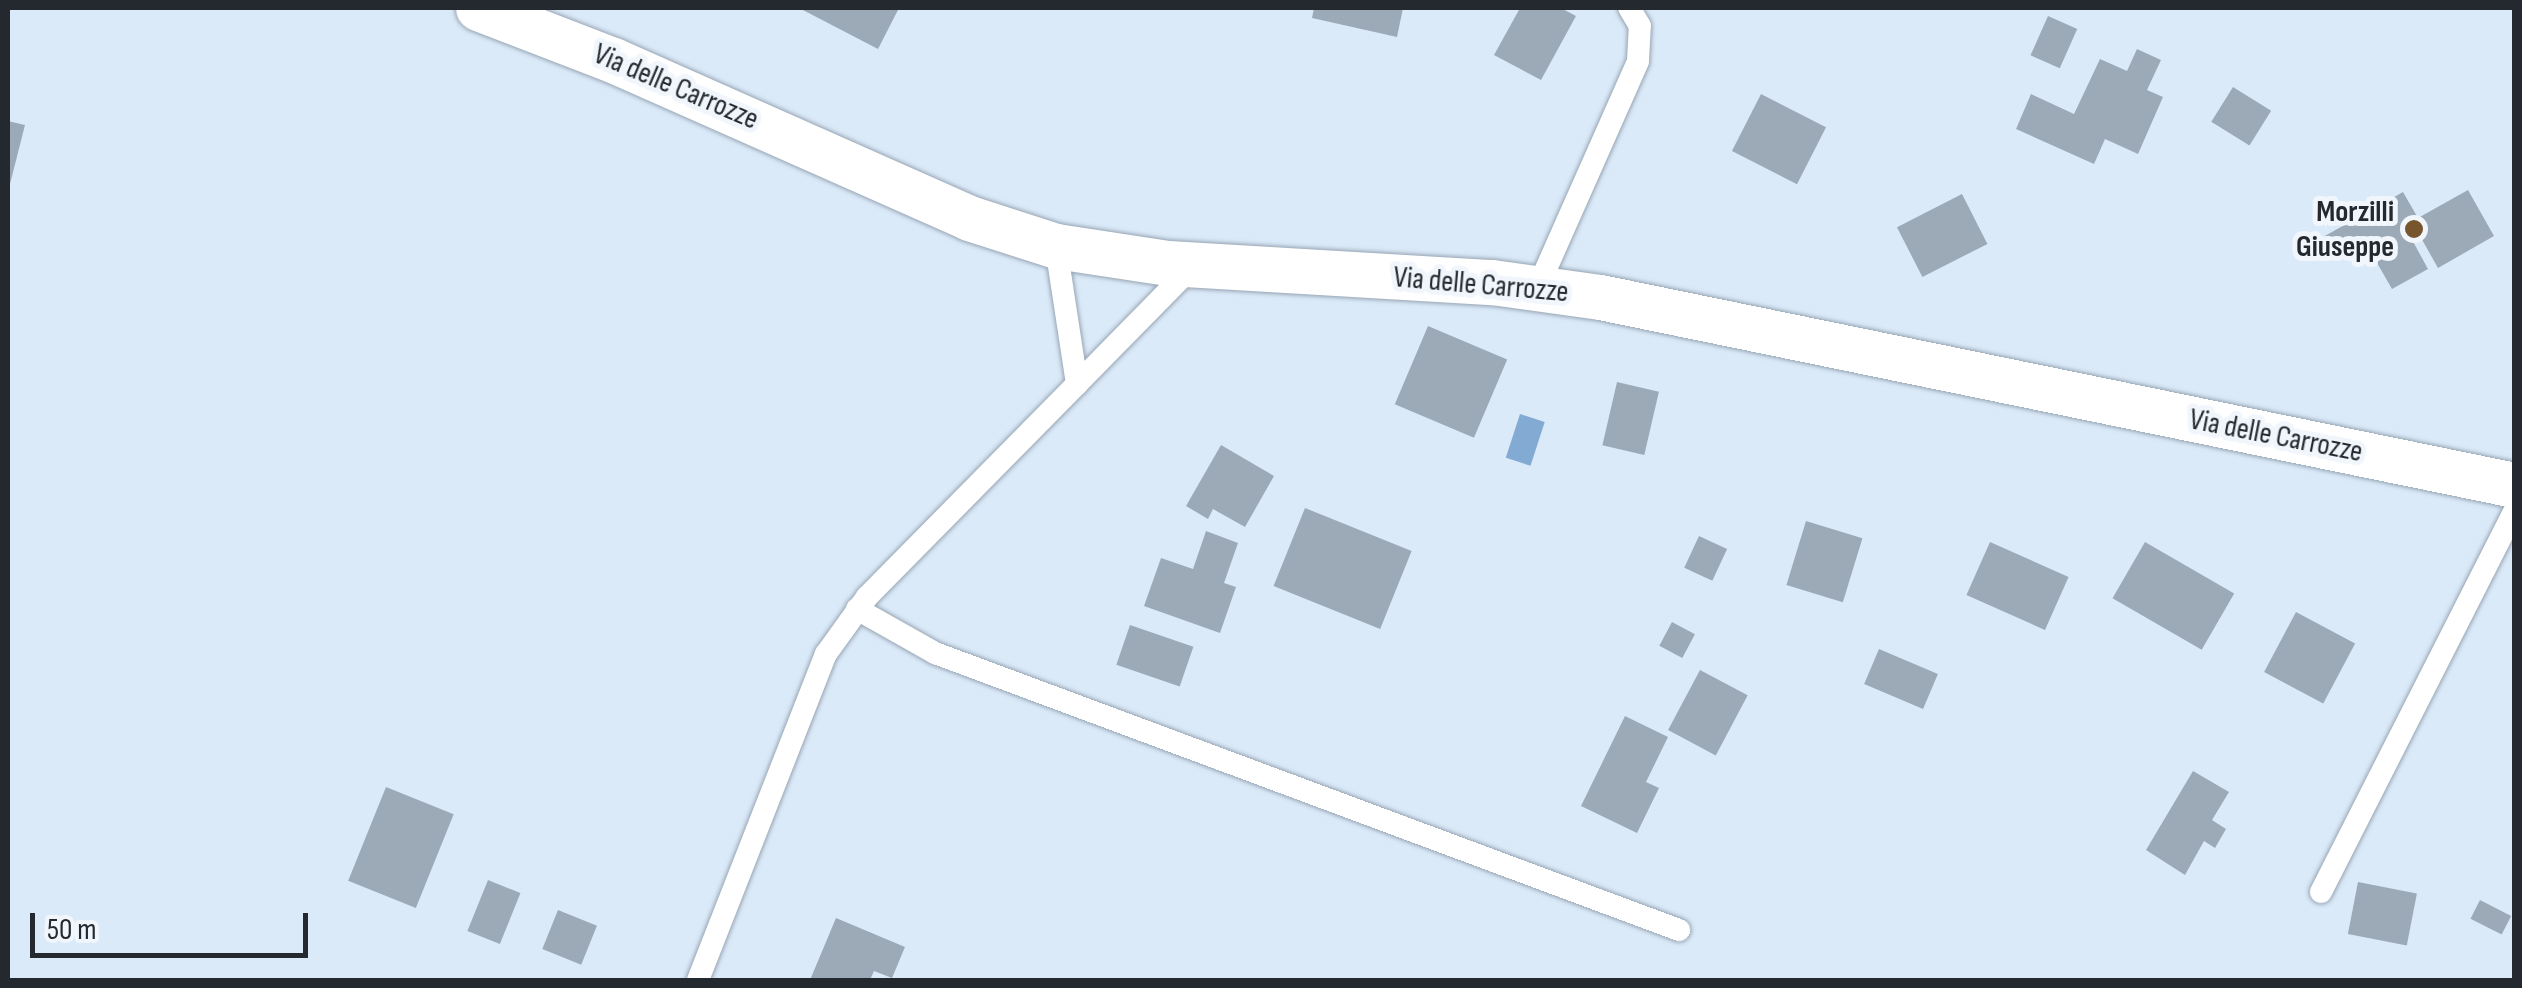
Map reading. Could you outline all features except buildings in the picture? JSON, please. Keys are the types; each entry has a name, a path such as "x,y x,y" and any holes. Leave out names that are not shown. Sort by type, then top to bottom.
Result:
{"street":[{"name":"Via delle Carrozze","path":"478,8 596,52 969,218 1056,246 1194,265 1538,287 2514,485"}],"lane":[{"path":"1538,287 1638,61 1640,26 1629,8"},
{"path":"1056,246 1077,384"},
{"path":"698,980 811,685 857,609 1194,265"},
{"path":"2321,892 2514,511"},
{"path":"857,609 934,653 1680,930"}],"water":[{"path":"1520,414 1545,422 1531,466 1506,458"}],"place":[{"name":"Morzilli Giuseppe","path":"2414,229"}]}
